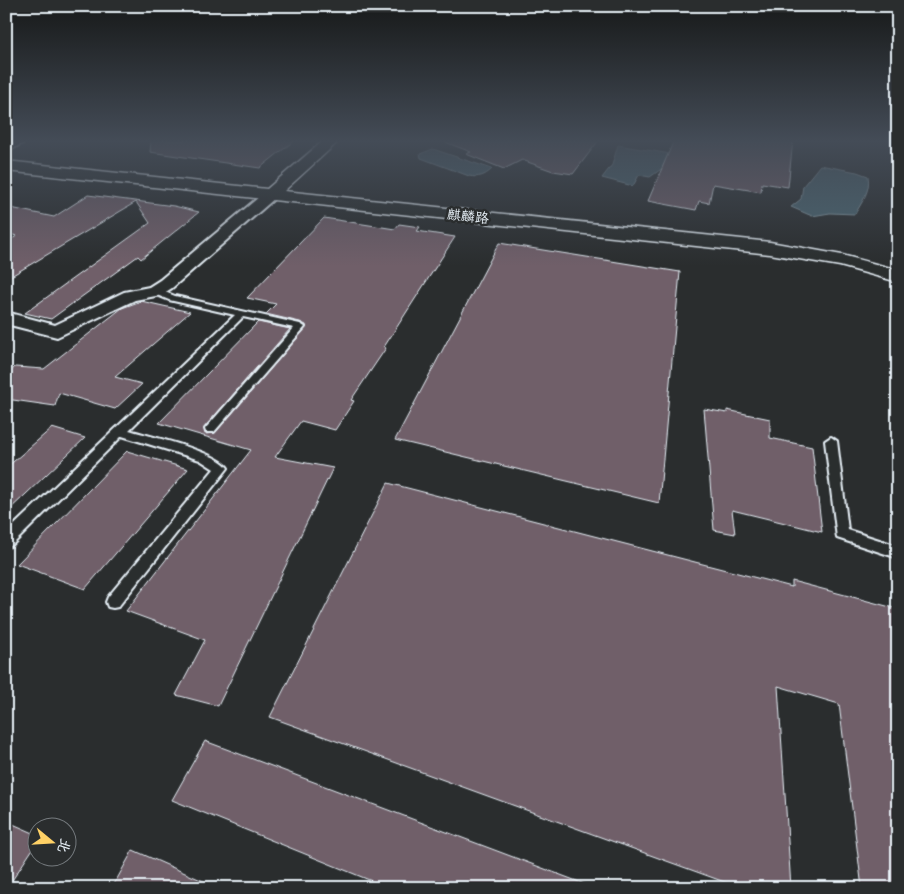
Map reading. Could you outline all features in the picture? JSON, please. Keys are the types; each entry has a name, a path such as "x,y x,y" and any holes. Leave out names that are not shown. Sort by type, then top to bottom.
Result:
{"street":[{"name":"麒麟路","path":"149,182 770,248 842,261 898,276"},
{"path":"6,318 57,331 130,296 155,290 166,284 285,182"}],"lane":[{"path":"155,290 172,298 300,327 210,429"},
{"path":"6,542 241,314"},
{"path":"113,602 222,468 204,457 120,431"},
{"path":"831,441 842,534 898,552"}],"water":[{"path":"616,182 635,182 633,186"},
{"path":"806,182 869,182 867,191 855,214 830,213 812,216 791,207 801,199 803,186"}],"building":[{"path":"656,182 789,182 788,187 762,183 761,192 713,184 709,203 699,201 696,210 648,201"},
{"path":"88,195 174,206 199,212 141,259 138,256 51,319 25,313 150,223 136,202 6,279 6,242 17,236 6,233 6,207 54,217"},
{"path":"324,218 395,229 399,224 420,227 417,231 455,237 384,347 386,348 351,400 354,401 335,430 301,421 275,457 333,468 218,706 176,695 205,640 126,611 251,450 159,423 258,322 290,329 204,428 205,434 215,433 306,328 306,325 300,322 266,314 276,304 247,298"},
{"path":"499,243 680,272 659,503 395,440"},
{"path":"141,301 190,312 115,377 142,384 115,409 59,393 55,406 6,399 6,376 15,367 44,369 122,308"},
{"path":"704,409 727,413 727,410 770,419 770,438 812,447 822,532 732,510 735,534 714,530"},
{"path":"52,428 85,438 6,513 6,468"},
{"path":"127,451 188,469 85,589 17,564"},
{"path":"388,483 792,587 792,581 898,609 898,888 862,888 839,704 778,686 791,888 741,888 270,717"},
{"path":"205,741 590,886 589,888 389,888 172,800"},
{"path":"6,821 28,831 28,856 7,888"},
{"path":"133,850 219,888 112,888"}]}
